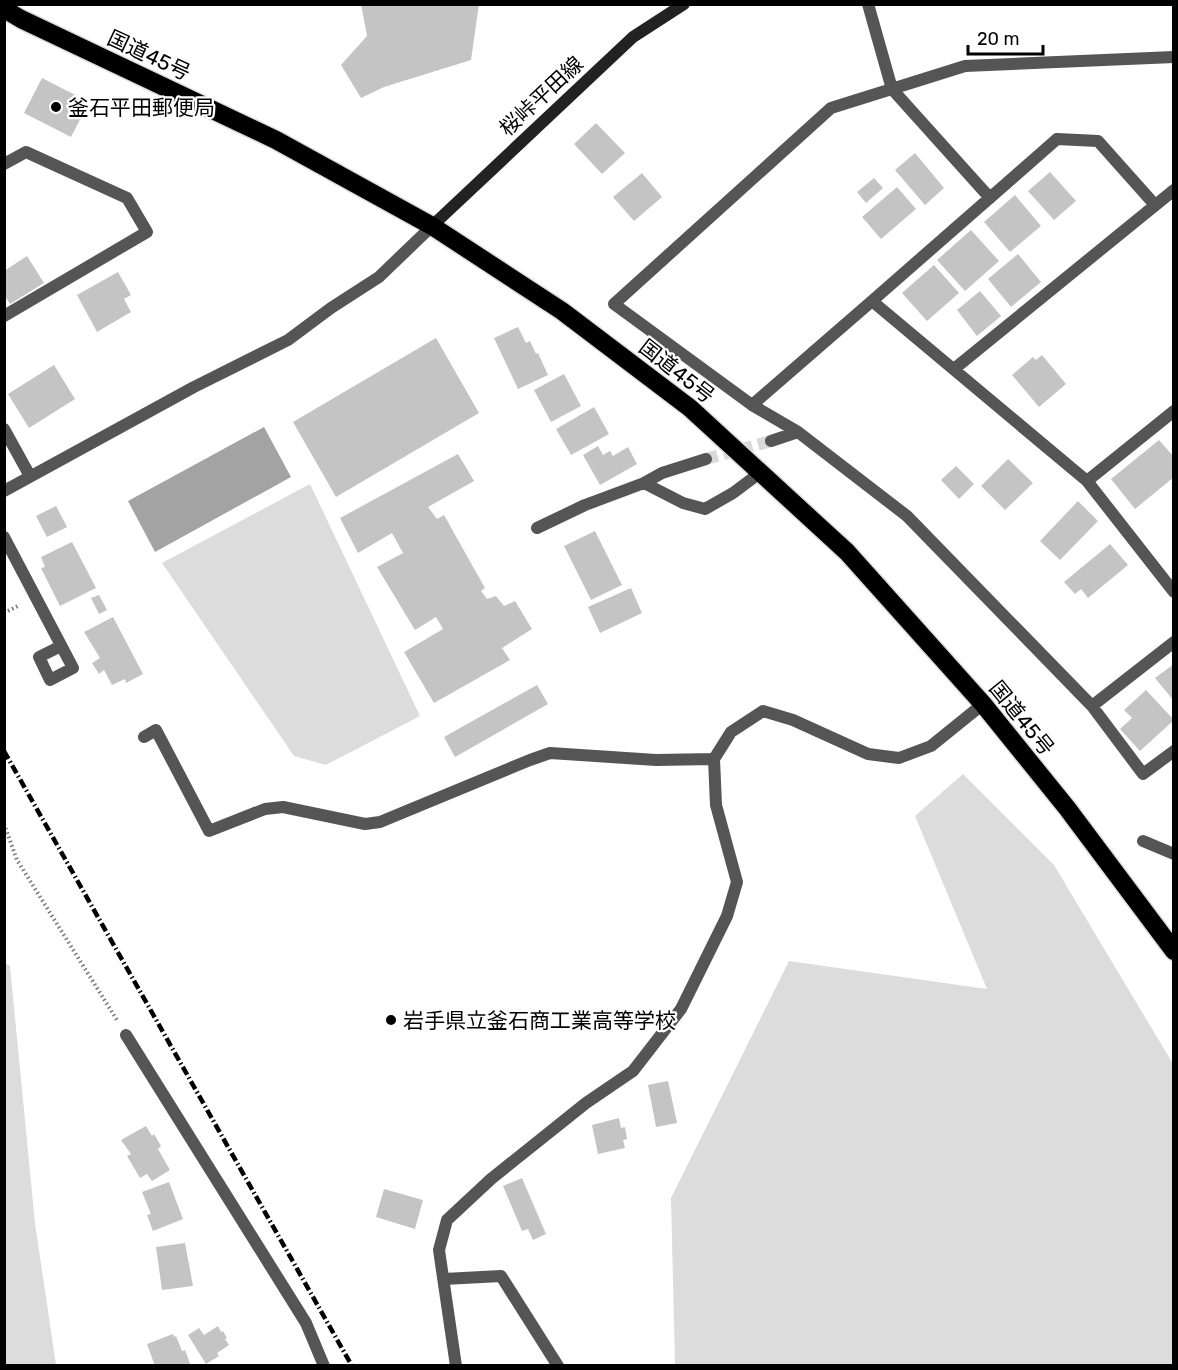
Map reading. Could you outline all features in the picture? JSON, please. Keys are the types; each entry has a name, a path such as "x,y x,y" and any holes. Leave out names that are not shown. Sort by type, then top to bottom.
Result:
{"highway":[{"name":"国道45号","path":"4,9 276,140 432,226 562,311 690,408 847,552 983,704 1067,808 1173,951"}],"main road":[{"name":"桜峠平田線","path":"432,226 633,37 684,4"}],"street":[{"path":"868,4 892,89 990,198"},
{"path":"1173,57 965,66 831,108 614,304 752,405 798,432 907,516 1092,706 1143,774 1173,751"},
{"path":"752,405 1057,139 1098,141 1155,205"},
{"path":"4,165 26,152 127,198 147,232 4,316"},
{"path":"954,369 1173,190"},
{"path":"4,491 194,387 288,340 331,308 379,277 432,226"},
{"path":"872,301 1087,481 1173,592"},
{"path":"1087,481 1173,411"},
{"path":"4,429 30,476"},
{"path":"771,441 798,432"},
{"path":"537,528 585,505 644,483 662,473 706,459"},
{"path":"644,483 683,503 705,508 733,493 761,472"},
{"path":"4,537 61,646"},
{"path":"1092,706 1173,642"},
{"path":"456,1365 440,1250 447,1220 491,1179 586,1103 633,1071 681,1009 727,916 737,882 716,806 714,759 731,732 763,711 793,720 868,754 899,758 931,746 983,704"},
{"path":"144,737 156,730 209,831 265,809 284,807 364,824 380,822 550,753 657,760 714,759"},
{"path":"1143,842 1173,854"},
{"path":"126,1035 306,1323 324,1365"},
{"path":"444,1279 501,1276 558,1365"}],"path":[{"path":"4,824 16,860 126,1035"}],"shaded area":[{"path":"264,427 291,477 155,552 128,501"},
{"path":"310,484 420,716 326,765 294,756 162,563"},
{"path":"963,774 1054,865 1173,1064 1173,1365 675,1365 671,1198 789,961 987,989 915,816"},
{"path":"5,963 10,966 35,1223 56,1365 5,1365"}],"building":[{"path":"361,4 479,4 471,60 384,87 361,98 341,65 367,36"},
{"path":"42,78 89,102 71,137 24,113"},
{"path":"596,123 625,153 602,174 574,144"},
{"path":"915,153 944,188 925,205 895,170"},
{"path":"1050,172 1076,201 1054,220 1028,191"},
{"path":"642,173 662,197 634,221 613,197"},
{"path":"874,178 883,188 866,203 857,192"},
{"path":"897,187 916,209 881,239 862,217"},
{"path":"1015,195 1041,226 1010,252 984,222"},
{"path":"971,230 999,261 965,291 937,260"},
{"path":"1018,254 1041,282 1011,307 988,279"},
{"path":"27,256 44,283 10,304 4,294 4,271"},
{"path":"934,265 959,293 927,321 902,293"},
{"path":"118,272 131,295 124,299 131,312 97,332 77,295"},
{"path":"980,291 1001,316 977,336 957,310"},
{"path":"518,327 526,343 530,341 536,354 538,353 548,375 518,389 494,338"},
{"path":"436,338 479,413 336,497 293,422"},
{"path":"1042,355 1066,384 1039,407 1012,375 1033,357 1036,360"},
{"path":"54,365 75,399 29,428 8,394"},
{"path":"564,374 581,406 551,422 534,390"},
{"path":"594,407 609,434 571,455 556,429"},
{"path":"1159,440 1174,457 1174,477 1135,509 1111,479"},
{"path":"598,446 603,455 610,451 613,456 628,447 637,464 600,485 583,455"},
{"path":"458,454 474,481 428,507 437,519 444,515 485,588 481,591 487,599 496,596 504,606 515,601 532,629 502,648 510,660 434,703 404,652 443,629 436,617 415,630 377,567 403,553 392,533 358,553 340,518"},
{"path":"1008,459 1033,483 1005,510 981,486"},
{"path":"956,466 974,484 959,499 941,480"},
{"path":"1078,501 1098,521 1060,560 1040,541"},
{"path":"56,506 67,527 47,537 36,516"},
{"path":"595,531 622,585 591,600 564,546"},
{"path":"72,542 96,588 60,606 41,568 45,567 41,557"},
{"path":"1110,544 1128,565 1088,598 1081,589 1075,594 1064,582"},
{"path":"631,588 642,613 600,633 588,607"},
{"path":"99,595 107,610 99,614 91,598"},
{"path":"113,617 143,674 126,683 125,679 112,685 104,670 99,674 92,663 100,658 84,632"},
{"path":"1174,664 1174,701 1155,678"},
{"path":"537,685 548,704 455,757 444,737"},
{"path":"1146,690 1174,720 1140,751 1120,729 1132,718 1124,710"},
{"path":"668,1081 677,1123 656,1127 648,1085"},
{"path":"619,1118 621,1128 625,1127 627,1139 623,1140 625,1148 598,1154 592,1125"},
{"path":"146,1126 161,1146 158,1149 170,1170 152,1181 147,1174 140,1178 127,1156 131,1154 121,1140"},
{"path":"522,1178 546,1234 533,1240 528,1229 522,1231 503,1186"},
{"path":"169,1182 183,1219 153,1231 147,1215 151,1214 142,1192"},
{"path":"384,1189 423,1200 415,1229 376,1217"},
{"path":"185,1243 193,1286 162,1290 156,1247"},
{"path":"218,1326 221,1332 223,1331 229,1345 217,1353 219,1356 206,1364 188,1335 199,1328 204,1335"},
{"path":"173,1334 182,1351 185,1350 191,1366 155,1366 147,1344"}],"tunnel":[{"path":"706,459 771,441"}],"railway":[{"path":"4,751 352,1366"}],"place":[{"name":"釜石平田郵便局","path":"56,107"},
{"name":"岩手県立釜石商工業高等学校","path":"391,1020"}]}
